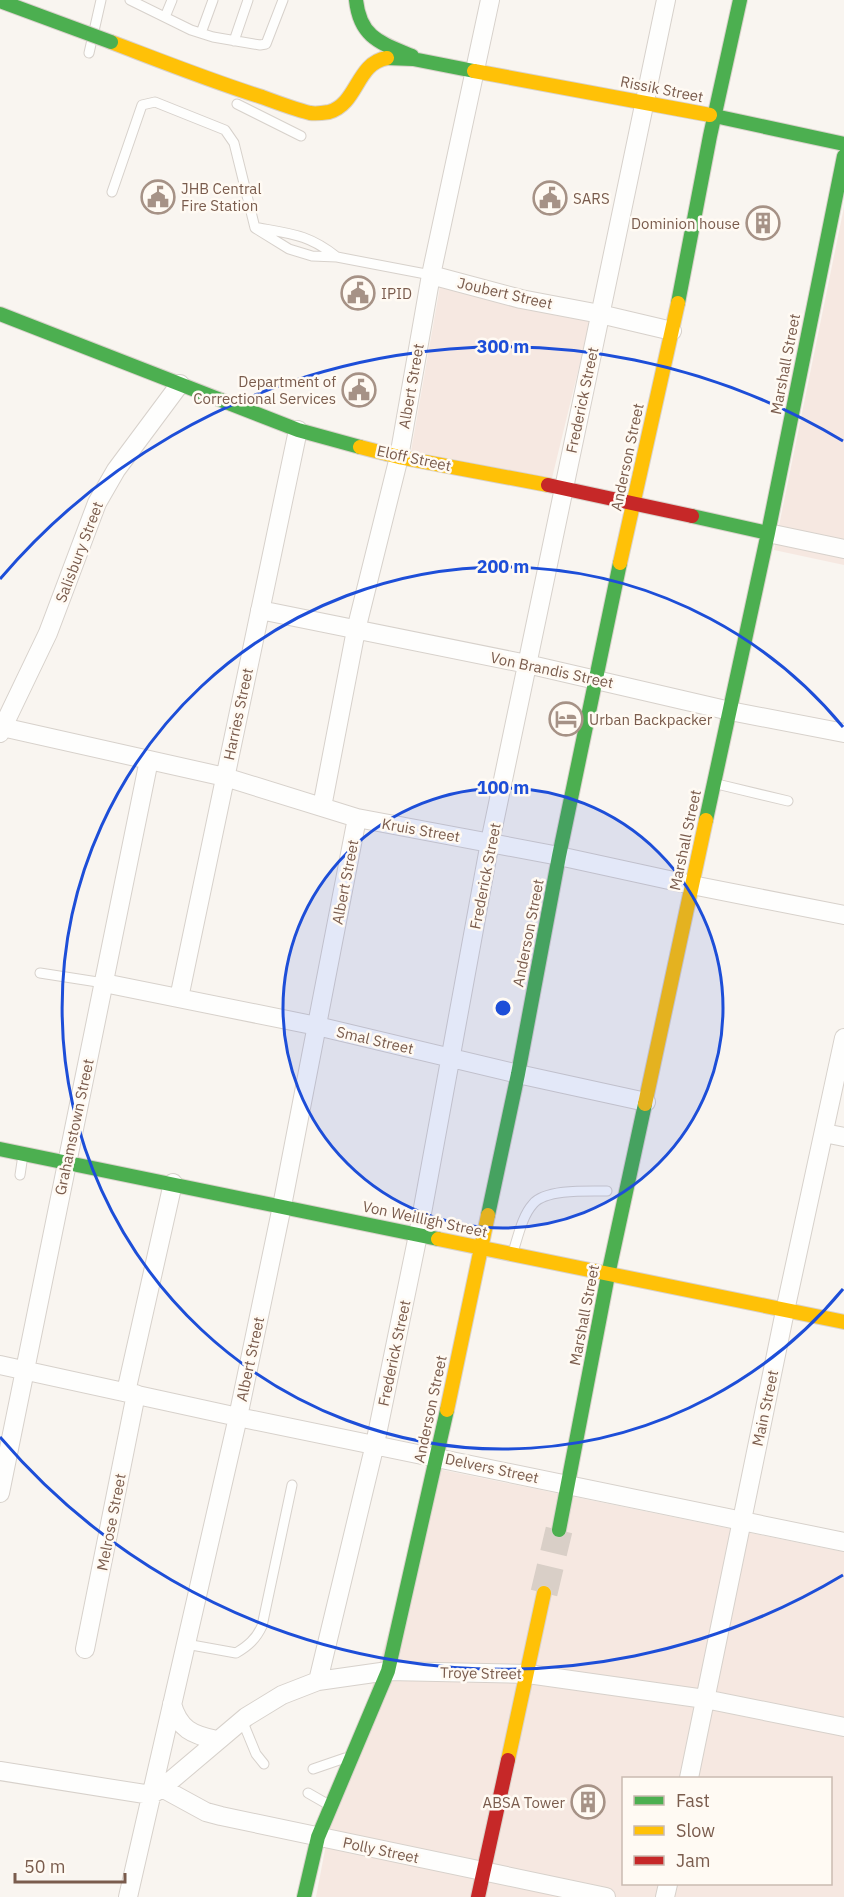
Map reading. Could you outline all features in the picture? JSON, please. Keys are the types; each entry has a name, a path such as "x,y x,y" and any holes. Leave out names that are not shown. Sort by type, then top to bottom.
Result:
{"main road":[{"path":"0,0 234,88 313,114 332,112 340,108 348,101 366,71 381,59 421,60"},
{"path":"356,0 357,18 373,39 421,60"},
{"name":"Anderson Street","path":"304,1897 318,1837 388,1671 482,1247 518,1074 559,856 598,679 633,503 672,331 714,116 740,0"},
{"name":"Rissik Street","path":"421,60 714,116 844,144"},
{"name":"Marshall Street","path":"559,1530 608,1275 768,534 844,156"},
{"name":"Eloff Street","path":"0,315 298,430 399,456 564,488 768,534"},
{"name":"Von Weilligh Street","path":"0,1149 844,1322"},
{"path":"478,1897 544,1593"}],"street":[{"name":"Albert Street","path":"322,807 356,630 399,456 431,275 490,0"},
{"name":"Frederick Street","path":"318,1681 375,1444 418,1235 490,842 666,0"},
{"name":"Joubert Street","path":"431,275 521,299 672,331"},
{"name":"Salisbury Street","path":"1,730 48,633 97,503 116,470 180,384"},
{"name":"Harries Street","path":"179,998 298,430"},
{"name":"Eloff Street","path":"768,534 844,549"},
{"name":"Von Brandis Street","path":"260,610 527,664 730,711 844,733"},
{"name":"Kruis Street","path":"1,730 225,777 357,818 490,842 844,915"},
{"name":"Grahamstown Street","path":"0,1493 149,760"},
{"name":"Albert Street","path":"128,1897 156,1792 172,1704 238,1417 282,1206 357,818"},
{"name":"Smal Street","path":"104,983 317,1026 646,1102"},
{"name":"Main Street","path":"689,1777 785,1311 844,1038"},
{"path":"824,1133 844,1137"},
{"name":"Melrose Street","path":"85,1649 131,1393 173,1183"},
{"name":"Delvers Street","path":"0,1365 238,1417 844,1542"},
{"name":"Troye Street","path":"156,1792 242,1720 282,1695 318,1681 388,1671 528,1674 705,1699 844,1727"},
{"path":"172,1704 175,1716 185,1728 194,1734 217,1740"},
{"name":"Polly Street","path":"0,1771 156,1792 206,1812 606,1897"}],"lane":[{"path":"89,53 101,0"},
{"path":"165,17 172,0"},
{"path":"201,33 213,0"},
{"path":"234,41 248,0"},
{"path":"133,1 201,33 260,45 266,44 283,0"},
{"path":"111,42 206,89"},
{"path":"227,99 300,136"},
{"path":"112,192 142,105 155,102 225,130 234,143 255,228 298,234 319,243 337,257"},
{"name":"Joubert Street","path":"255,228 289,249 312,256 337,257 431,275"},
{"path":"714,784 788,801"},
{"path":"40,973 104,983"},
{"path":"20,1174 24,1153"},
{"path":"512,1254 532,1205 539,1198 556,1194 607,1191"},
{"path":"186,1644 236,1653 257,1637 262,1626 292,1485"},
{"path":"242,1720 256,1754 264,1764"},
{"path":"313,1769 353,1755"},
{"path":"308,1793 331,1806"}],"shaded area":[{"path":"844,207 844,565 774,550"},
{"path":"440,286 537,307 590,322 552,478 411,451"},
{"path":"438,1469 844,1552 844,1897 316,1897 329,1829"}],"tunnel":[{"path":"544,1593 559,1530"}],"traffic: fast":[{"path":"356,0 358,13 367,31 382,43 412,56"},
{"path":"678,303 710,136 740,0"},
{"path":"0,1 111,42"},
{"path":"387,58 413,59 474,71"},
{"path":"710,115 844,144"},
{"path":"706,820 768,533 844,156"},
{"path":"0,314 298,430 360,447"},
{"path":"692,516 768,533"},
{"path":"488,1215 620,563"},
{"path":"559,1530 608,1275 645,1104"},
{"path":"0,1149 438,1239"},
{"path":"304,1897 318,1837 388,1671 447,1410"}],"traffic: slow":[{"path":"111,42 224,84 312,113 329,112 339,108 369,67 387,58"},
{"path":"474,71 710,115"},
{"path":"620,563 678,303"},
{"path":"360,447 399,457 548,485"},
{"path":"645,1104 706,820"},
{"path":"447,1410 488,1215"},
{"path":"438,1239 844,1322"},
{"path":"508,1760 544,1593"}],"traffic: jam":[{"path":"548,485 692,516"},
{"path":"478,1897 508,1760"}],"place":[{"name":"JHB Central Fire Station","path":"158,197"},
{"name":"SARS","path":"550,198"},
{"name":"Dominion house","path":"763,223"},
{"name":"IPID","path":"358,293"},
{"name":"Department of Correctional Services","path":"359,390"},
{"name":"Urban Backpacker","path":"566,719"},
{"name":"ABSA Tower","path":"588,1802"}]}
